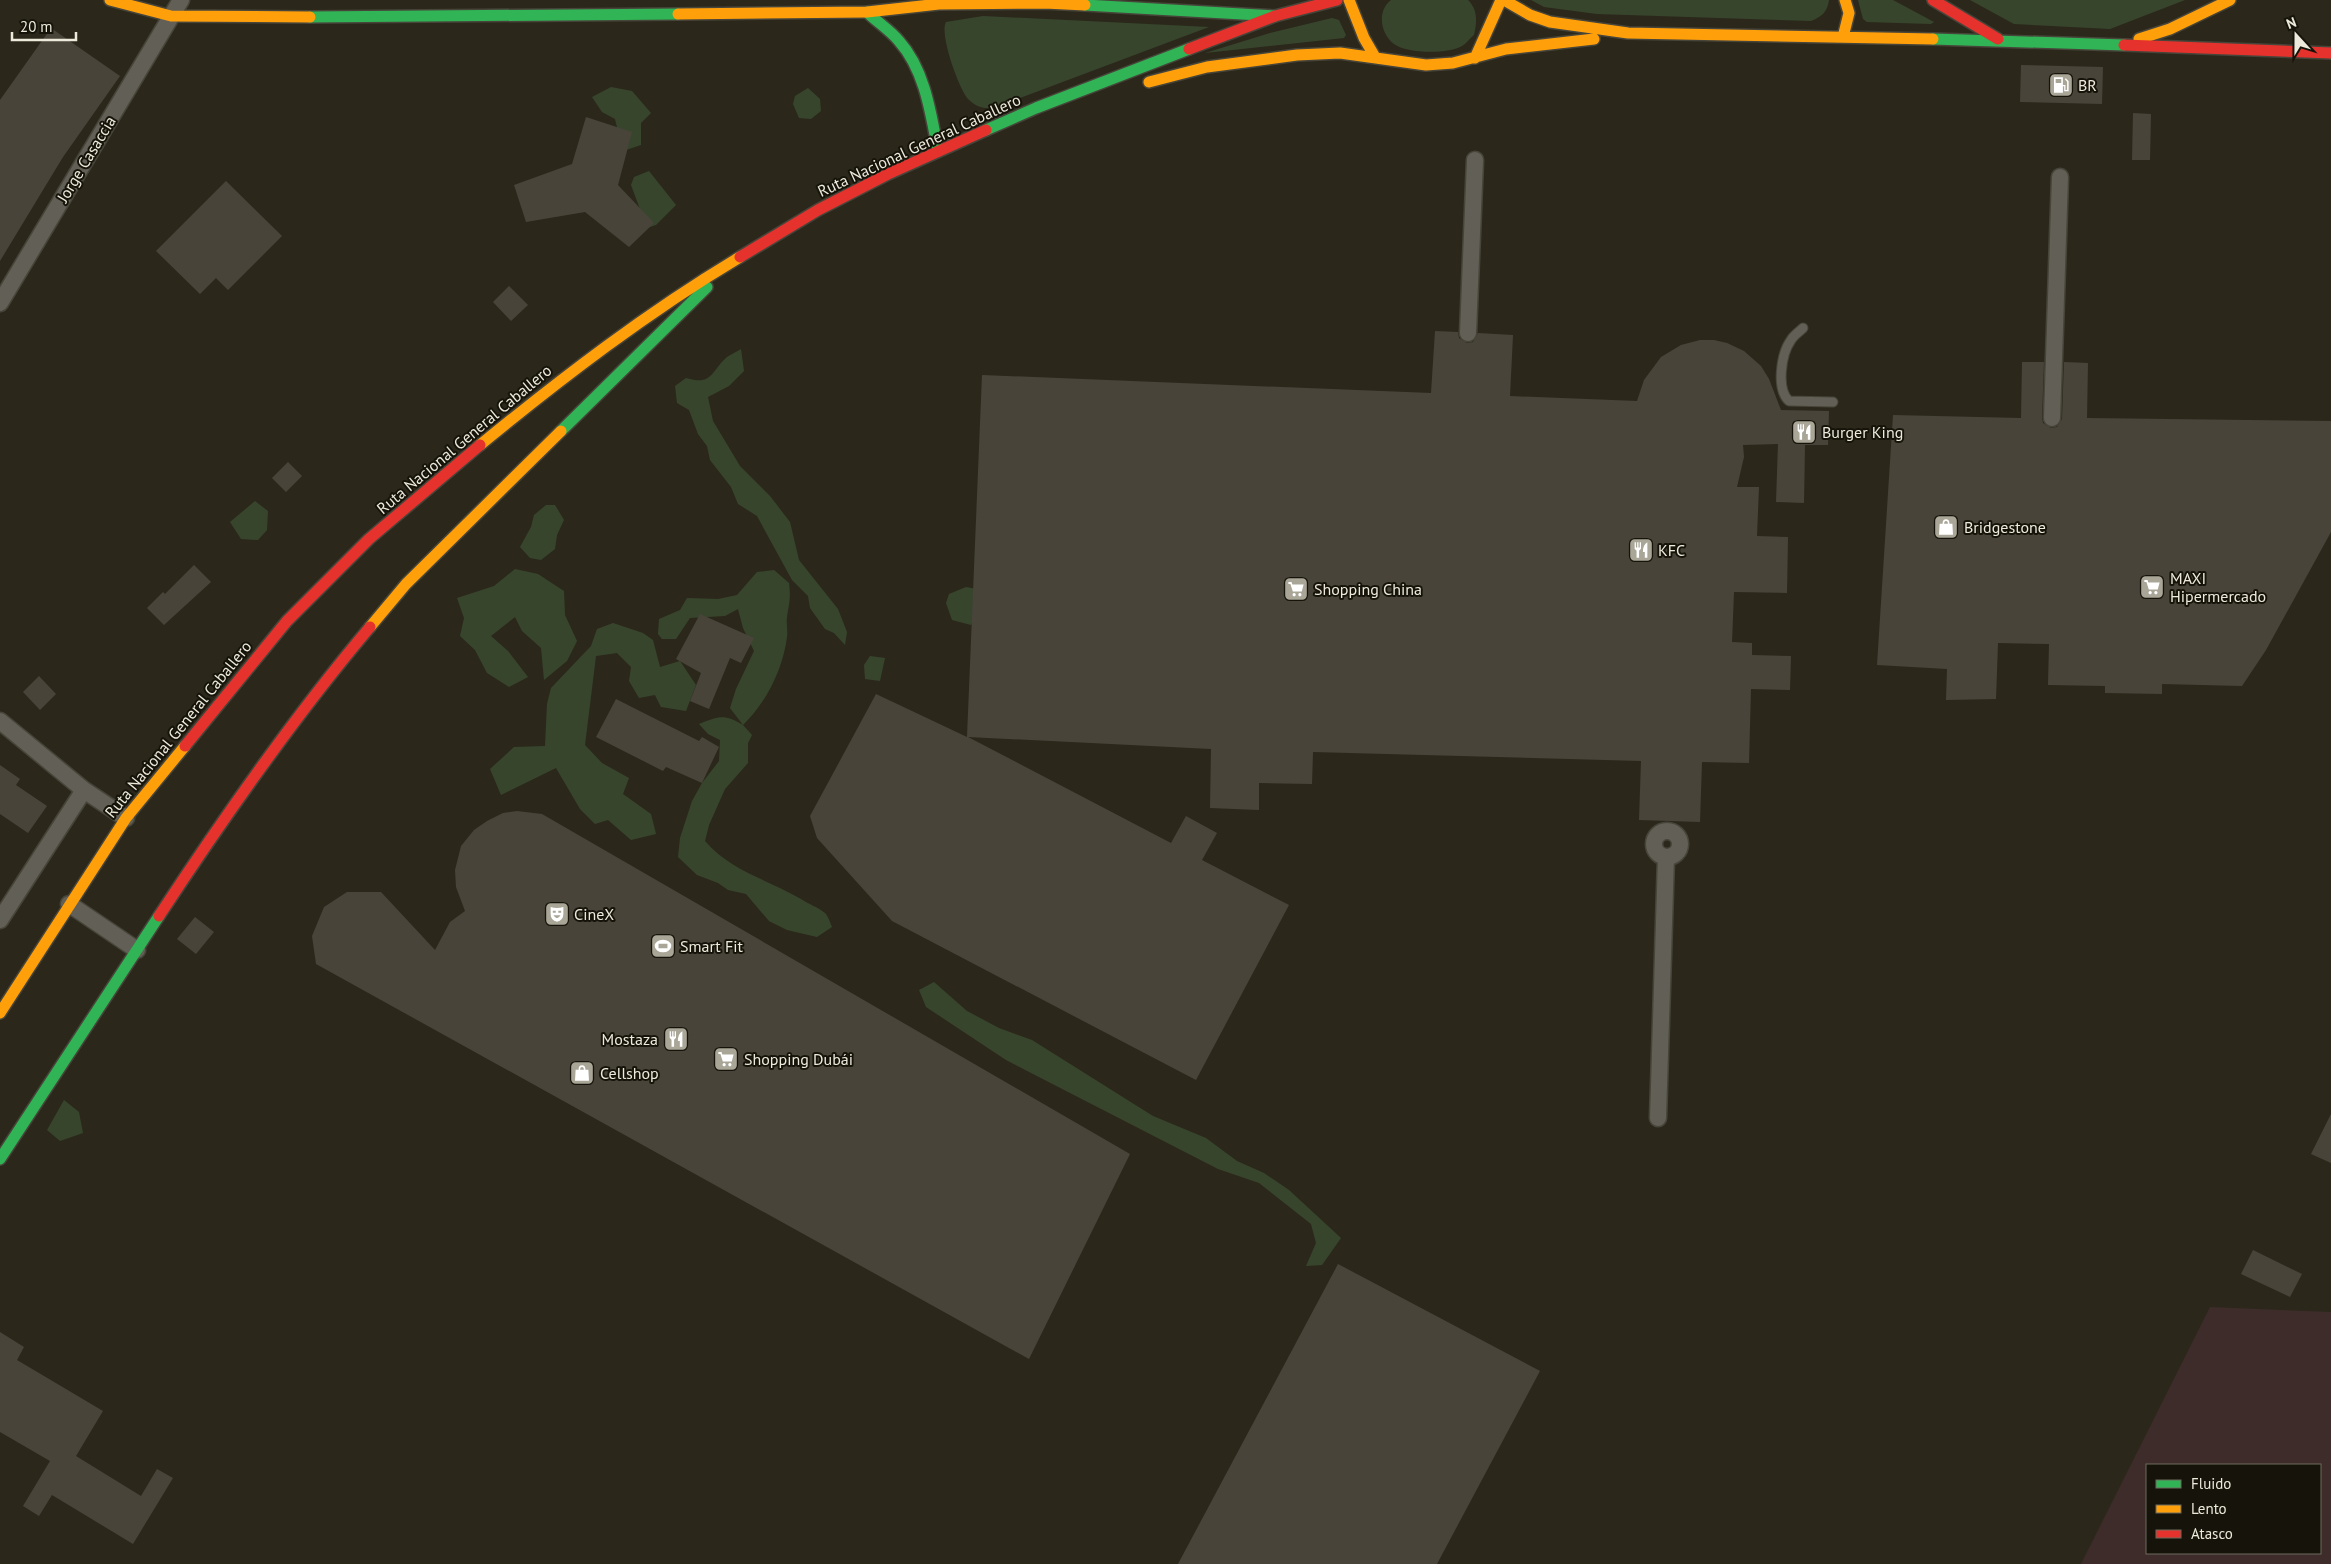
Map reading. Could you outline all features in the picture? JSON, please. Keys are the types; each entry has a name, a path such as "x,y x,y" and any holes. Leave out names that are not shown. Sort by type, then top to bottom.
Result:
{"main road":[{"path":"110,0 171,16 309,18 866,12 940,4 1045,3 1275,16"},
{"name":"Ruta Nacional General Caballero","path":"0,1013 126,818 287,621 369,539 455,465 545,392 637,324 734,260 818,210 938,151 1036,108 1275,16 1313,8 1337,0"},
{"path":"1349,0 1364,38 1375,57"},
{"path":"1475,58 1502,0 1530,15 1550,22 1628,33 1999,40 2331,53"},
{"path":"1843,38 1849,13 1844,0"},
{"path":"1933,0 1999,40"},
{"path":"2123,44 2170,29 2230,0"},
{"path":"866,12 901,43 917,72 932,116 938,151"},
{"name":"Ruta Nacional General Caballero","path":"1109,81 1146,82 1207,67 1332,52 1426,66 1453,63 1506,49 1628,33"},
{"path":"0,1159 211,836 343,658 406,584 734,260"}],"street":[{"name":"Jorge Casaccia","path":"0,303 181,0"},
{"path":"1468,332 1475,160"},
{"path":"2052,418 2060,177"},
{"path":"0,721 84,790 126,818"},
{"path":"0,920 84,790"},
{"path":"1658,1118 1666,857 1655,851 1654,842 1658,834 1668,826"},
{"path":"69,904 137,950"}],"lane":[{"path":"1803,328 1791,340 1785,355 1781,379 1783,395 1789,401 1833,402"}],"shaded area":[{"path":"2210,1307 2331,1312 2331,1564 2081,1564"}],"green space":[{"path":"1391,0 1468,0 1474,8 1476,16 1474,35 1456,49 1438,52 1408,50 1400,47 1389,39 1383,28 1382,16"},
{"path":"1531,0 1829,0 1824,13 1811,21 1597,14 1544,7"},
{"path":"1858,0 1893,0 1934,22 1931,24 1867,22 1863,19"},
{"path":"1970,0 2185,0 2110,29 2014,24"},
{"path":"983,16 1209,27 993,108 986,108 974,104 964,93 955,73 945,38 946,22"},
{"path":"1332,18 1339,20 1346,35 1344,38 1205,53 1270,33"},
{"path":"611,87 632,91 651,113 641,123 641,145 623,151 615,119 602,112 592,97"},
{"path":"808,88 820,99 821,111 811,119 799,118 793,104 795,96"},
{"path":"649,171 676,205 656,225 647,228 631,185 634,177"},
{"path":"741,349 744,371 729,386 708,397 713,421 740,466 770,496 790,522 799,560 838,609 847,632 845,645 834,633 825,629 810,608 808,596 792,580 757,516 738,504 731,487 710,460 707,446 698,434 689,410 677,403 675,386 686,378 695,380 706,379 727,357"},
{"path":"255,501 268,511 267,530 258,540 241,539 230,522"},
{"path":"546,505 555,505 564,520 557,535 555,549 541,560 530,558 520,547 531,527 534,515"},
{"path":"515,569 538,574 564,591 565,615 577,641 567,661 544,680 541,648 522,631 515,617 491,636 508,651 528,677 509,687 487,673 475,650 460,636 464,618 457,598 494,586"},
{"path":"774,570 789,583 790,597 785,649 782,661 766,696 743,725 730,708 736,689 754,651 743,628 738,609 725,616 690,618 676,639 662,639 658,634 659,619 680,610 687,598 718,599 737,595 757,572"},
{"path":"966,587 977,589 980,608 971,625 952,620 946,603 949,594"},
{"path":"613,623 643,633 653,640 660,667 680,661 696,685 686,711 661,707 655,695 639,698 629,681 631,667 617,653 596,656 585,745 602,763 629,778 623,794 651,814 656,834 631,840 608,820 595,824 580,809 556,768 501,795 490,769 514,747 545,746 547,704 551,688 591,646 597,629"},
{"path":"870,656 885,658 880,681 865,679 864,665"},
{"path":"722,717 743,725 752,735 748,743 748,763 725,789 709,825 705,841 715,852 738,868 788,892 825,913 832,927 817,937 787,930 769,921 746,894 728,890 718,883 697,875 678,857 680,838 692,801 702,783 719,761 720,740 708,734 699,724"},
{"path":"934,982 967,1011 999,1028 1032,1040 1153,1116 1206,1138 1237,1161 1264,1173 1289,1190 1341,1238 1322,1265 1306,1266 1316,1243 1311,1224 1259,1183 1218,1169 1006,1060 926,1007 919,990"},
{"path":"64,1100 79,1112 83,1133 60,1141 47,1130"}],"building":[{"path":"51,28 120,76 63,157 0,261 0,100"},
{"name":"BR","path":"2021,65 2103,67 2102,104 2020,102"},
{"path":"2133,113 2151,114 2150,160 2132,160"},
{"path":"586,117 632,132 618,185 654,223 629,247 585,212 526,222 514,185 572,164"},
{"path":"226,181 282,236 228,290 216,278 200,294 156,251"},
{"path":"509,286 528,305 511,321 493,302"},
{"path":"1435,331 1458,332 1459,338 1467,343 1473,342 1478,333 1513,335 1510,396 1637,401 1644,380 1661,357 1681,345 1700,340 1714,340 1727,343 1744,351 1761,366 1769,379 1781,410 1829,411 1828,445 1805,445 1804,503 1776,502 1778,444 1743,445 1744,457 1737,487 1759,487 1757,536 1788,537 1787,593 1734,592 1732,642 1752,643 1752,655 1791,656 1790,690 1751,689 1749,763 1702,762 1700,822 1639,820 1641,761 1313,752 1312,784 1259,783 1259,810 1210,808 1211,749 968,737 1171,843 1186,816 1217,833 1202,860 1289,905 1196,1080 892,921 817,838 810,816 876,694 967,737 982,375 1431,393"},
{"name":"MAXI Hipermercado","path":"2022,362 2044,362 2042,418 2043,423 2051,428 2057,427 2062,419 2064,362 2088,363 2087,418 2331,421 2331,532 2266,650 2242,686 2162,684 2162,694 2105,693 2105,686 2048,685 2049,644 1998,643 1996,699 1946,700 1947,669 1877,665 1893,415 2021,418"},
{"path":"288,462 302,476 286,492 272,478"},
{"path":"194,565 211,582 164,625 147,608 163,592 165,594"},
{"path":"700,614 754,638 741,663 730,658 709,709 690,701 701,673 676,659"},
{"path":"39,676 56,694 40,710 23,692"},
{"path":"616,699 699,741 702,737 719,747 702,783 666,767 663,771 596,737"},
{"path":"0,765 20,779 16,785 47,806 28,833 0,814"},
{"name":"Shopping Dubái","path":"517,811 542,814 1130,1154 1029,1359 316,964 312,936 324,907 347,892 381,892 435,950 450,922 465,911 456,887 455,870 461,846 474,830 487,821 503,813"},
{"path":"195,917 214,932 196,954 177,939"},
{"path":"2331,1114 2331,1163 2311,1154"},
{"path":"2253,1250 2302,1274 2290,1297 2241,1274"},
{"path":"1338,1264 1540,1371 1437,1564 1178,1564"},
{"path":"0,1332 24,1347 17,1360 103,1411 76,1456 141,1496 157,1469 173,1478 133,1544 52,1495 39,1516 23,1506 50,1461 0,1432"}],"traffic: fast":[{"path":"1085,5 1275,16"},
{"path":"867,12 895,37 915,65 926,93 938,151"},
{"path":"310,17 678,14"},
{"path":"1933,39 2124,45"},
{"path":"986,130 1036,108 1189,49"},
{"path":"561,431 707,287"},
{"path":"0,1159 159,916"}],"traffic: slow":[{"path":"110,0 171,16 310,17"},
{"path":"1349,0 1364,38 1375,57"},
{"path":"1475,58 1501,0"},
{"path":"1504,0 1530,15 1550,22 1628,33 1933,39"},
{"path":"1843,37 1849,13 1845,0"},
{"path":"2139,39 2170,29 2230,0"},
{"path":"678,14 867,12 939,4 1045,3 1085,5"},
{"path":"1149,82 1207,67 1297,55 1340,53 1426,65 1453,63 1506,49 1594,39"},
{"path":"480,445 607,346 672,300 740,257"},
{"path":"370,627 406,584 561,431"},
{"path":"0,1013 126,818 185,746"}],"traffic: jam":[{"path":"1189,49 1275,16 1337,0"},
{"path":"1933,0 1998,39"},
{"path":"2124,45 2331,53"},
{"path":"740,257 818,210 888,174 986,130"},
{"path":"185,746 287,621 369,539 480,445"},
{"path":"159,916 287,732 341,661 370,627"}],"place":[{"name":"BR","path":"2061,85"},
{"name":"Burger King","path":"1804,432"},
{"name":"Bridgestone","path":"1946,527"},
{"name":"KFC","path":"1641,550"},
{"name":"MAXI Hipermercado","path":"2152,587"},
{"name":"Shopping China","path":"1296,589"},
{"name":"CineX","path":"557,914"},
{"name":"Smart Fit","path":"663,946"},
{"name":"Mostaza","path":"676,1039"},
{"name":"Shopping Dubái","path":"726,1059"},
{"name":"Cellshop","path":"582,1073"}]}
